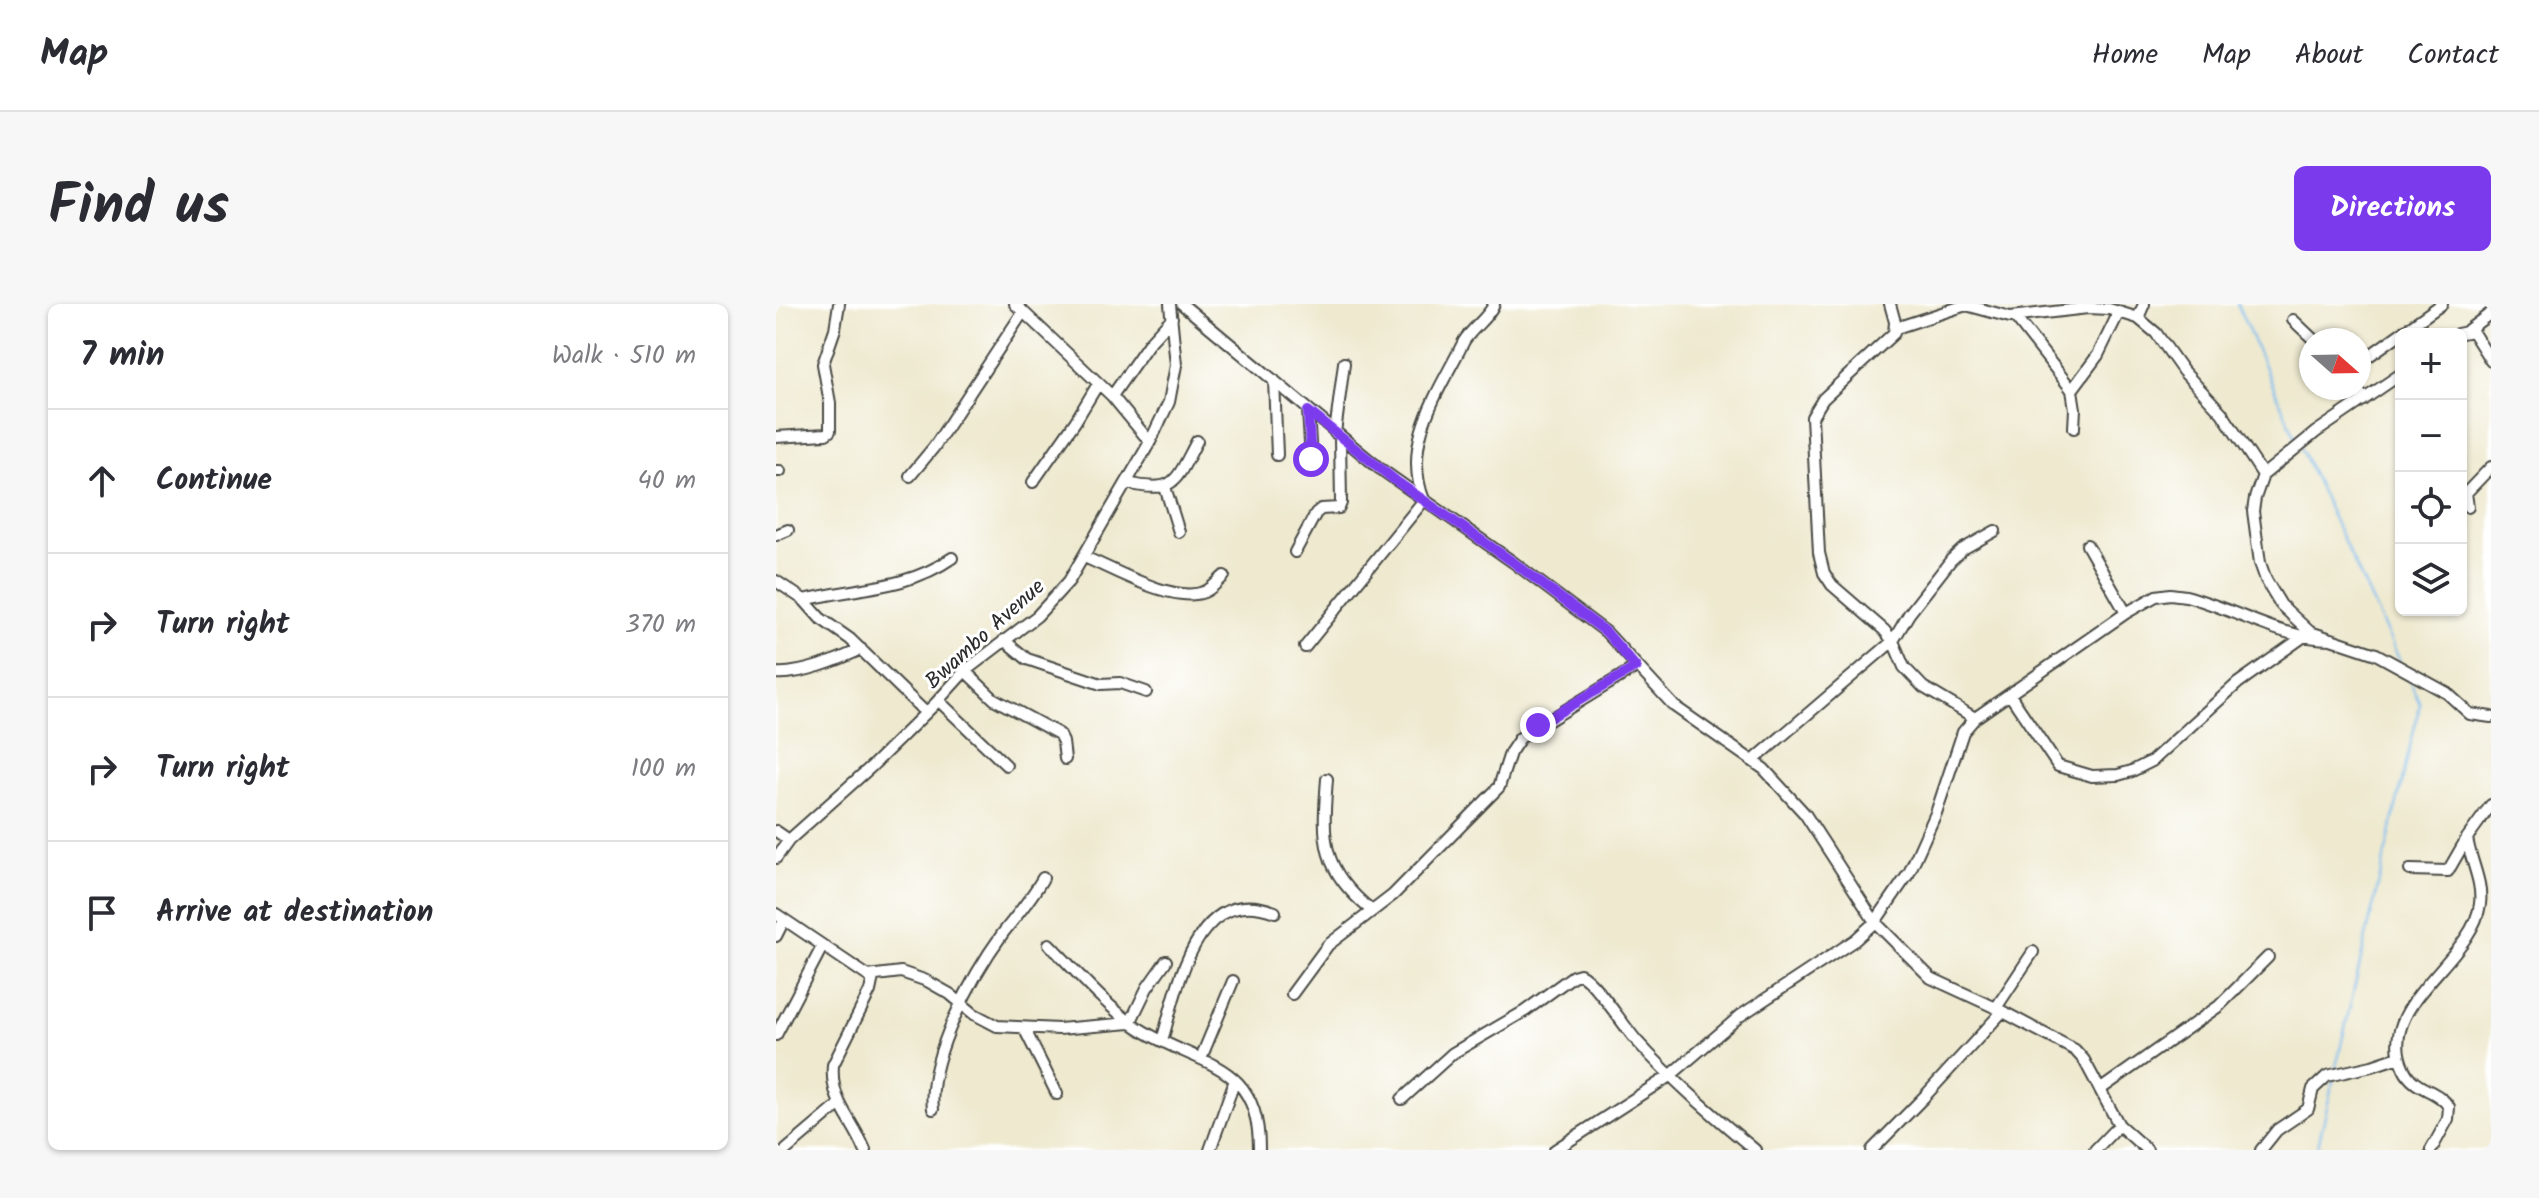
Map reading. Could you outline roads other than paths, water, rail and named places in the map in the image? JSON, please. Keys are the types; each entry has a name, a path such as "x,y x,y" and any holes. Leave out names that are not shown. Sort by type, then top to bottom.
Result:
{"street":[{"path":"776,437 826,434 830,431 830,403 823,365 835,329 839,304"},
{"name":"Bwambo Avenue","path":"776,858 789,840 872,766 939,701 965,671 1037,616 1057,596 1084,557 1127,483 1169,402 1175,380 1170,304"},
{"path":"1182,304 1338,436 1606,632 1674,706 1754,760 1805,814 1875,922 1931,978 2075,1050 2084,1060 2119,1125 2147,1150"},
{"path":"1424,500 1415,463 1425,420 1469,331 1493,309 1494,304"},
{"path":"1890,304 1896,328"},
{"path":"2138,318 2144,304"},
{"path":"2371,354 2442,304"},
{"path":"1975,718 1923,687 1904,667 1893,641 1832,585 1820,563 1812,425 1815,409 1885,343 1896,328 1966,305 2015,317 2088,308 2138,318 2156,333 2183,371 2222,413 2263,475"},
{"path":"910,476 934,447 1019,308 1112,396 1150,442"},
{"path":"2072,390 2102,347 2119,312"},
{"path":"2467,329 2491,313"},
{"path":"2015,317 2072,390 2074,428"},
{"path":"1112,396 1149,343 1172,318"},
{"path":"2293,320 2301,328"},
{"path":"2467,333 2475,334 2491,361"},
{"path":"1295,552 1316,513 1321,509 1339,508 1341,503 1338,436 1344,363"},
{"path":"2371,395 2395,378"},
{"path":"1274,380 1277,455"},
{"path":"1033,482 1098,384"},
{"path":"2364,400 2307,438 2263,475 2253,511 2266,580 2291,617 2310,632 2376,654 2447,693 2470,714 2491,717"},
{"path":"1308,411 1311,459"},
{"path":"1127,483 1153,489 1165,487 1182,469 1197,441"},
{"path":"2468,507 2466,493 2491,467"},
{"path":"1165,487 1179,532"},
{"path":"1305,647 1424,500"},
{"path":"776,535 788,530"},
{"path":"1754,760 1893,641 1909,614 1951,560 1963,549 1995,531"},
{"path":"2087,545 2126,613"},
{"path":"1084,557 1180,594 1202,593 1224,576"},
{"path":"804,600 905,581 932,571 952,558"},
{"path":"776,581 804,600 820,618 861,649 926,713"},
{"path":"1555,1150 1671,1075 1740,1016 1855,940 1875,922 1909,873 1936,813 1963,732 1975,718 2126,613 2156,596 2186,596 2303,637 2332,639"},
{"path":"2010,695 2058,766 2092,776 2118,775 2152,761 2238,683 2303,637"},
{"path":"1004,640 1027,659 1101,684 1120,683 1146,692"},
{"path":"776,673 787,673 842,658 861,649"},
{"path":"1292,994 1328,945 1393,895 1499,787 1510,753 1520,738 1636,667"},
{"path":"965,671 994,699 1059,734 1065,759"},
{"path":"939,701 1006,765"},
{"path":"1327,779 1325,837 1330,857 1344,885 1372,911"},
{"path":"2410,870 2448,871 2491,805"},
{"path":"776,831 789,840"},
{"path":"2431,1150 2448,1119 2449,1107 2441,1098 2412,1082 2399,1057 2398,1037 2406,1016 2478,915 2480,892 2467,838"},
{"path":"933,1109 931,1091 934,1075 961,1003 1003,933 1028,905 1043,878"},
{"path":"1162,1041 1187,961 1213,921 1230,908 1241,905 1253,905 1275,912"},
{"path":"776,936 780,917 861,972 873,977 901,972 927,981 997,1026 1025,1030 1130,1023"},
{"path":"1049,944 1130,1023 1201,1058 1235,1080 1245,1090 1257,1116 1259,1150"},
{"path":"776,1035 822,947"},
{"path":"1872,1150 1925,1096 1999,1010 2033,952"},
{"path":"2101,1089 2219,1006 2268,957"},
{"path":"1130,1023 1147,988 1166,961"},
{"path":"1402,1099 1453,1053 1580,974 1591,983 1637,1041 1755,1150"},
{"path":"865,1150 839,1105 832,1078 833,1065 870,991 873,977"},
{"path":"1201,1058 1233,981"},
{"path":"1025,1030 1057,1094"},
{"path":"2261,1150 2277,1130 2308,1109 2313,1089 2327,1076 2399,1057"},
{"path":"1210,1150 1235,1080"},
{"path":"786,1150 839,1105"},
{"path":"2095,1150 2119,1125"}],"waterway":[{"path":"2237,304 2298,443"},
{"path":"2301,449 2400,661"},
{"path":"2335,1071 2420,704 2408,677"},
{"path":"2317,1150 2334,1077"}]}
